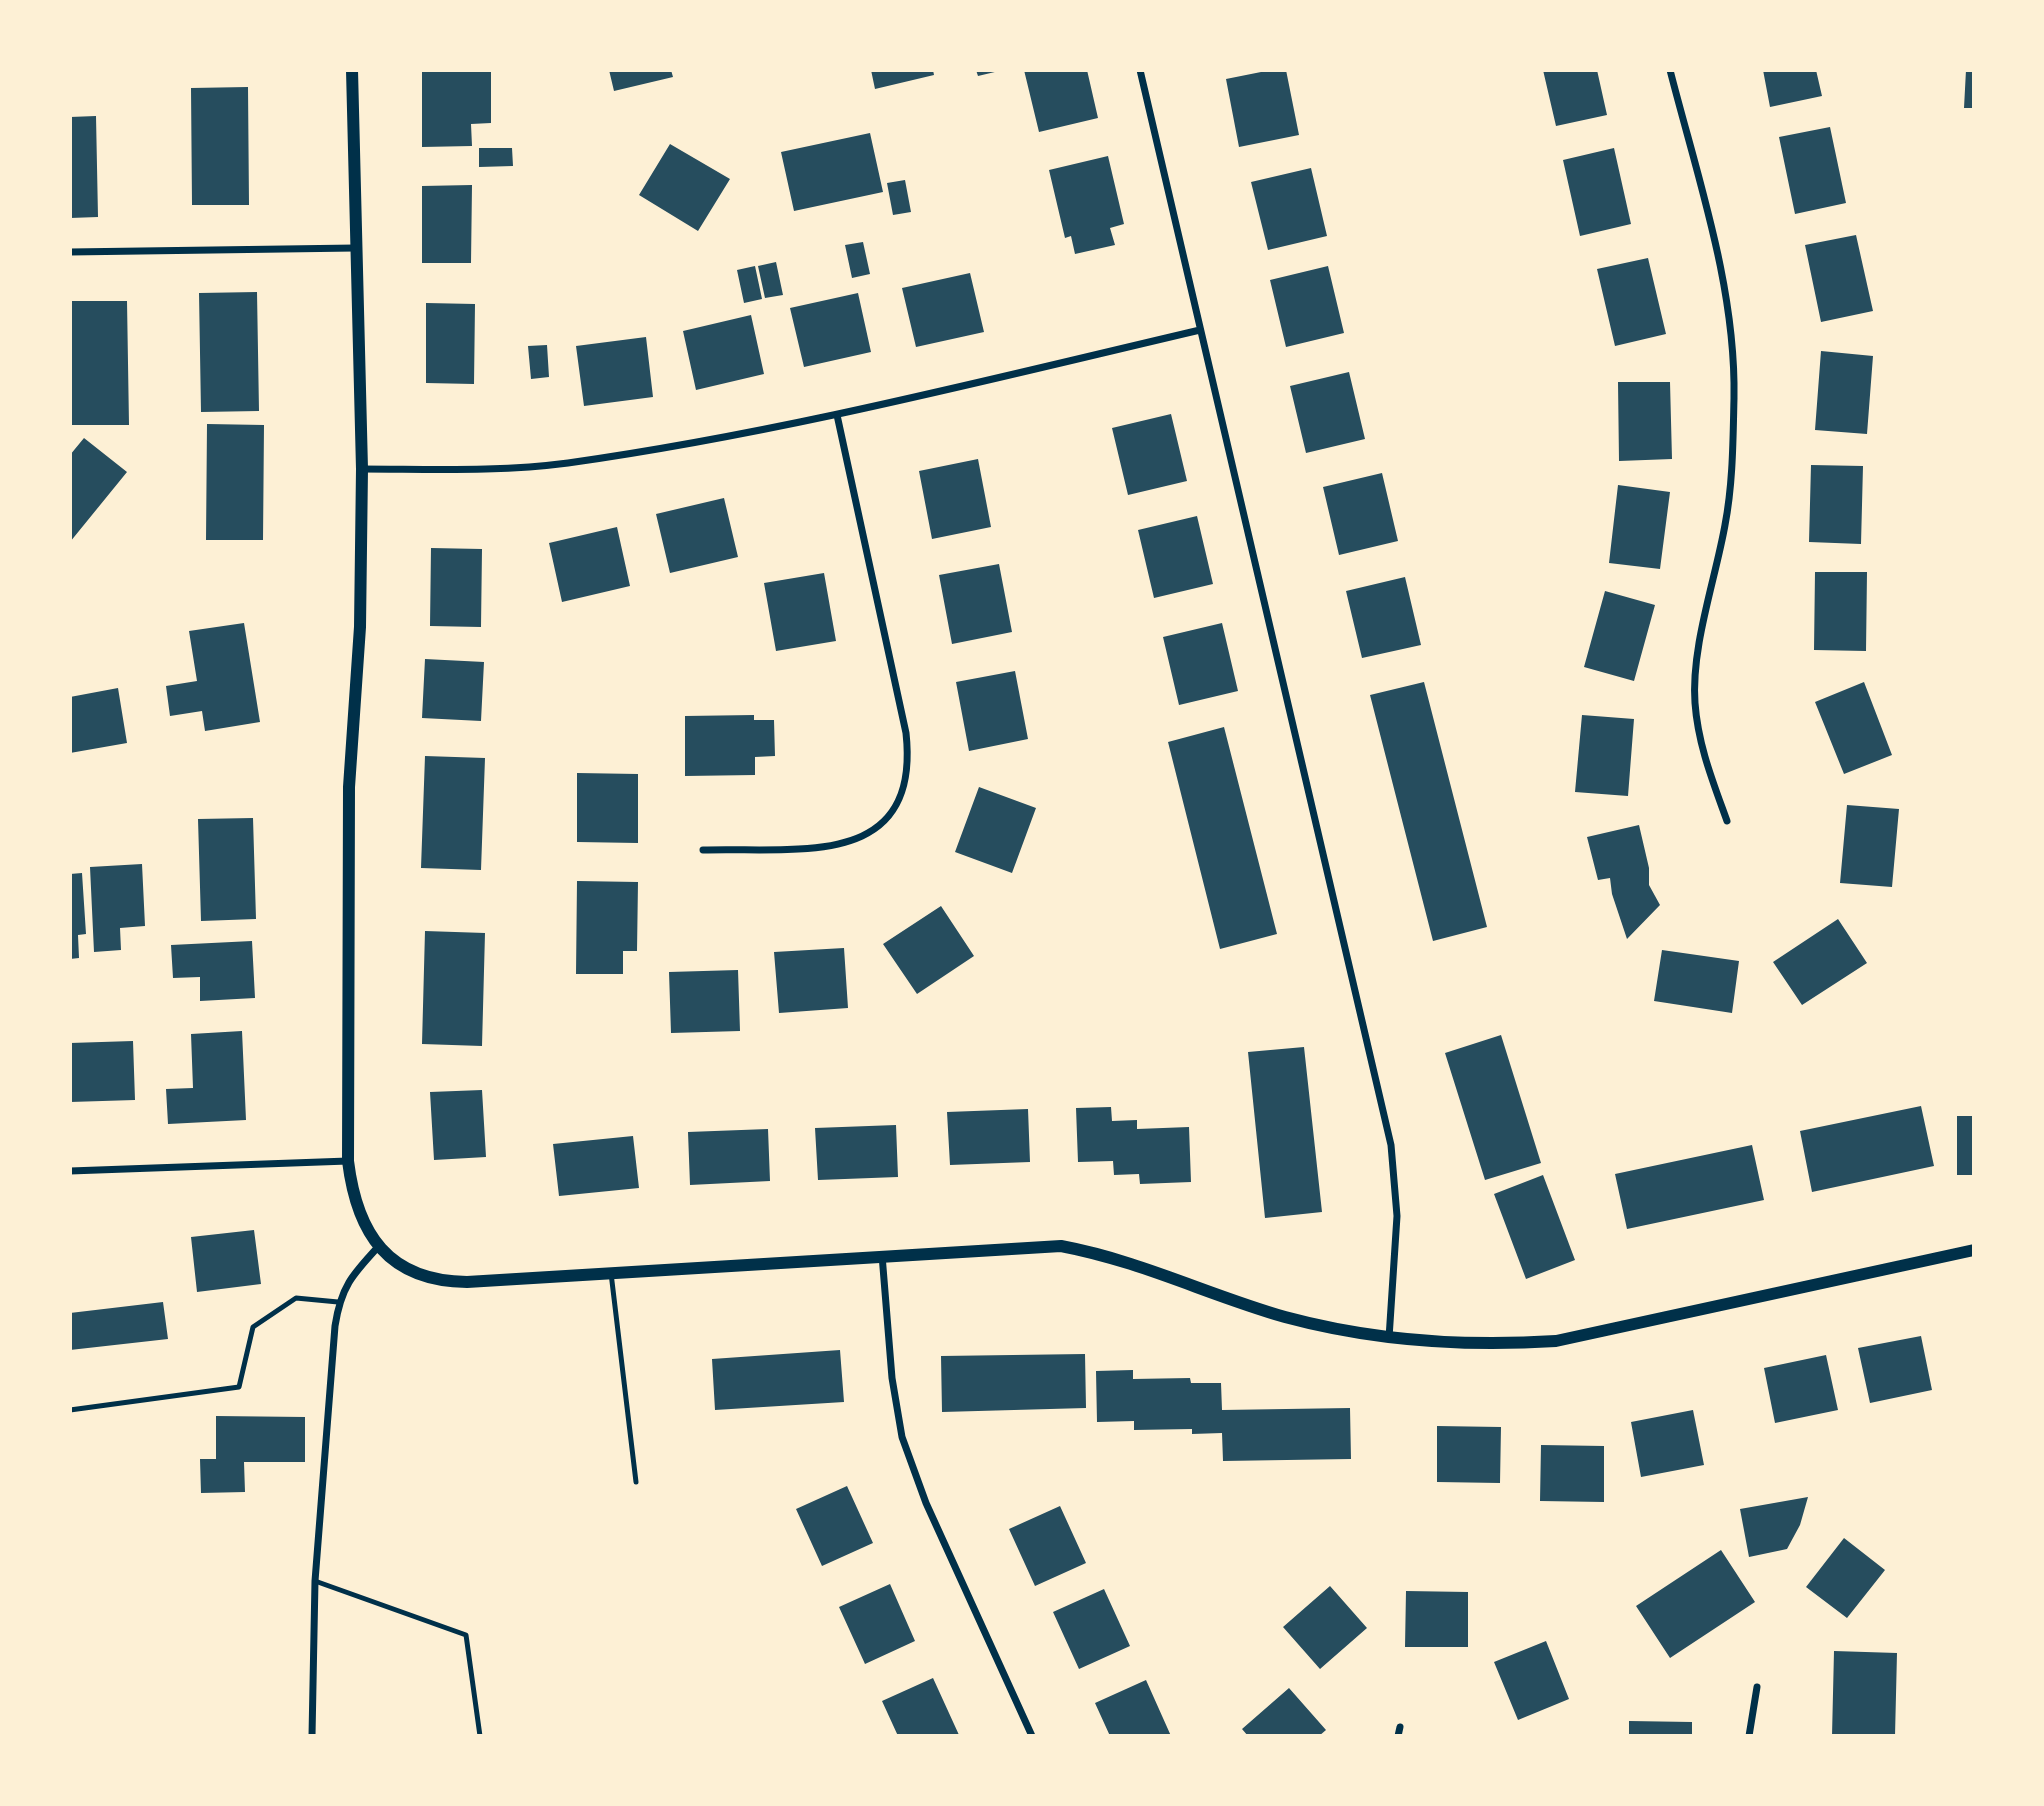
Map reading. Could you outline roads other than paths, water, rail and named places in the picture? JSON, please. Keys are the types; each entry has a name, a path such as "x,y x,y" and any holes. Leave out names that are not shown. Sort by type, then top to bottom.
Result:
{"street":[{"path":"352,70 362,469 360,627 349,787 348,1161 357,1209 378,1247 403,1268 441,1281 467,1282 882,1255 1060,1247 1142,1266 1283,1316 1389,1339 1505,1345 1556,1341 1974,1250"},
{"path":"1140,70 1391,1145 1397,1216 1389,1339"},
{"path":"1670,70 1721,272 1730,324 1734,395 1731,485 1699,654 1695,702 1703,753 1727,821"},
{"path":"70,252 355,248"},
{"path":"362,469 486,469 567,463 837,415 1200,330"},
{"path":"703,850 844,844 878,829 892,814 902,793 907,765 906,733 837,415"},
{"path":"70,1171 348,1161"},
{"path":"312,1736 315,1581 338,1302 347,1282 378,1247"},
{"path":"882,1255 892,1378 902,1437 926,1503 1032,1736"},
{"path":"1749,1736 1758,1687"},
{"path":"1398,1736 1400,1727"}],"lane":[{"path":"611,1272 636,1482"},
{"path":"70,1410 239,1387 253,1327 296,1297 338,1302"},
{"path":"315,1581 466,1635 480,1736"}]}
